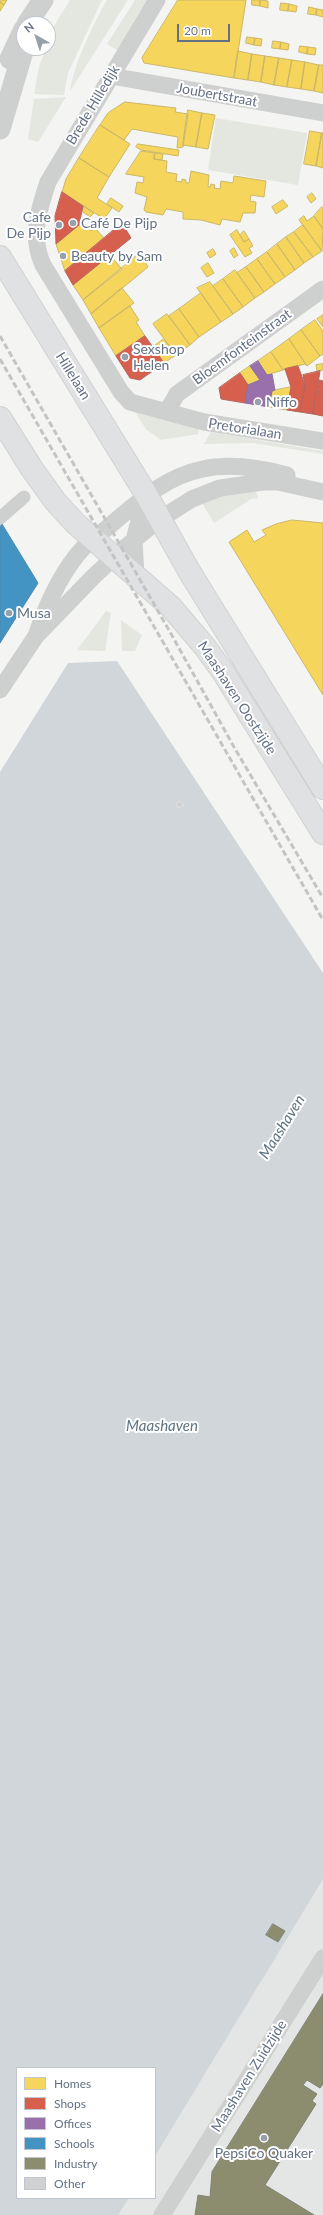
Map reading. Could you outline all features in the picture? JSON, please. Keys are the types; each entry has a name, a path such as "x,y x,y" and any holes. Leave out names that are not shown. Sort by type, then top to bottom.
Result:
{"main road":[{"name":"Hillelaan","path":"0,257 146,494"},
{"path":"0,418 32,469 56,500 93,539 136,575"},
{"name":"Maashaven Oostzijde","path":"146,494 151,521 177,550 323,788"},
{"name":"Maashaven Oostzijde","path":"136,575 171,607 205,646 224,672 323,833"}],"street":[{"path":"32,16 43,0"},
{"path":"37,16 43,0"},
{"name":"Brede Hilledijk","path":"157,0 51,175 38,213 36,250 43,265 120,392 130,402 167,411"},
{"path":"0,82 16,47"},
{"path":"0,130 22,56"},
{"name":"Joubertstraat","path":"110,76 323,113"},
{"name":"Bloemfonteinstraat","path":"167,411 177,394 323,289"},
{"name":"Pretorialaan","path":"167,411 204,422 323,441"},
{"path":"36,636 45,610 68,570 83,549 146,494 192,472 218,467 262,470 285,475 302,480 321,492"},
{"path":"0,690 36,636 134,540 151,521 206,492 240,484 278,482 321,492"},
{"path":"0,518 24,497"},
{"path":"112,524 120,520 151,521"},
{"path":"134,540 136,575"},
{"name":"Maashaven Zuidzijde","path":"162,2215 323,1958"}],"shaded area":[{"path":"70,0 102,0 68,73 64,95 34,94 39,67 43,56 56,56 56,23"},
{"path":"107,0 128,0 70,91 72,80 85,44"},
{"path":"135,0 151,0 119,51 107,44"},
{"path":"66,97 38,142 28,139 34,99"},
{"path":"216,118 307,133 298,185 208,170"},
{"path":"135,412 199,428 198,434 161,440 146,429"},
{"path":"211,432 323,451 323,454 253,443 204,444"},
{"path":"256,492 258,498 251,499 214,523 202,503 226,493"},
{"path":"106,611 111,613 105,651 77,650"},
{"path":"121,620 142,635 135,651 122,651"},
{"path":"323,1812 323,2215 80,2215 89,2199 156,2199 156,2084"}],"water":[{"name":"Maashaven","path":"117,661 323,973 323,1879 156,2154 156,2067 16,2067 16,2199 128,2199 118,2215 0,2215 0,772 68,663"}],"building: Homes":[{"path":"0,0 7,0 4,5"},
{"path":"178,0 246,0 234,78 144,63 142,58"},
{"path":"252,0 260,0 260,6 252,5"},
{"path":"260,0 268,1 268,8 260,6"},
{"path":"0,2 4,5 0,11"},
{"path":"281,3 289,4 288,11 280,10"},
{"path":"289,4 297,6 296,12 288,11"},
{"path":"309,7 317,9 316,15 308,14"},
{"path":"317,9 323,10 323,17 316,15"},
{"path":"247,37 255,38 254,45 246,43"},
{"path":"255,38 262,39 261,46 254,45"},
{"path":"273,41 281,42 280,49 272,48"},
{"path":"281,42 289,44 288,50 280,49"},
{"path":"300,46 308,47 307,54 299,52"},
{"path":"308,47 316,48 315,55 307,54"},
{"path":"238,51 252,54 248,80 234,78"},
{"path":"252,54 265,56 261,82 248,80"},
{"path":"265,56 279,58 274,85 261,82"},
{"path":"279,58 292,60 287,87 274,85"},
{"path":"292,60 305,62 301,89 287,87"},
{"path":"305,62 319,65 314,91 301,89"},
{"path":"319,65 323,65 323,93 314,91"},
{"path":"125,102 176,108 175,112 188,114 183,147 177,148 178,137 132,129 124,140 100,125 108,113"},
{"path":"188,110 202,113 196,147 183,145"},
{"path":"202,113 215,115 208,149 196,147"},
{"path":"100,125 130,144 109,177 79,158"},
{"path":"310,131 322,133 316,166 304,164"},
{"path":"323,133 323,168 316,166"},
{"path":"138,144 179,150 178,156 141,150 136,147"},
{"path":"141,151 155,153 154,159 167,161 166,172 177,174 176,181 182,182 182,179 186,180 186,183 189,183 191,171 209,175 208,187 210,187 211,184 215,185 214,188 220,189 221,181 233,183 234,176 266,181 264,197 251,195 250,201 256,202 255,213 243,213 240,222 222,219 220,225 201,220 183,219 183,212 166,209 163,215 146,212 144,210 147,197 135,193 137,182 143,183 144,177 126,174"},
{"path":"155,153 163,154 162,160 154,159"},
{"path":"79,158 109,177 97,198 112,208 104,219 62,192 66,179"},
{"path":"312,193 316,199 311,203 307,197"},
{"path":"111,198 123,206 119,212 107,204"},
{"path":"283,200 288,206 276,214 272,207"},
{"path":"83,206 94,213 90,217 83,212"},
{"path":"322,207 323,209 323,229 314,216"},
{"path":"304,216 307,221 314,216 323,229 322,251 299,220"},
{"path":"83,222 91,231 95,228 104,238 65,271 56,244"},
{"path":"303,225 322,251 313,257 294,232"},
{"path":"237,230 244,242 249,239 253,246 249,248 252,253 245,257 230,235"},
{"path":"244,231 249,239 244,242 240,235"},
{"path":"294,232 313,257 304,263 286,237"},
{"path":"286,237 304,263 295,270 277,244"},
{"path":"277,244 295,270 285,277 267,252"},
{"path":"234,248 238,255 234,258 230,251"},
{"path":"213,249 216,254 210,258 207,253"},
{"path":"267,252 285,277 275,284 257,259"},
{"path":"140,253 148,267 91,314 83,300"},
{"path":"110,255 122,269 83,300 73,285"},
{"path":"257,259 275,284 264,292 246,267"},
{"path":"208,263 214,273 207,277 201,268"},
{"path":"246,267 264,292 255,298 237,273"},
{"path":"235,270 255,298 243,307 223,279"},
{"path":"223,279 243,307 233,314 213,286"},
{"path":"210,282 233,314 221,322 197,288"},
{"path":"122,288 134,303 99,328 91,314"},
{"path":"201,293 221,322 199,337 179,309"},
{"path":"130,306 139,320 136,322 145,336 116,356 99,328"},
{"path":"179,309 199,337 190,345 169,316"},
{"path":"167,314 190,345 176,355 153,324"},
{"path":"323,315 323,327 317,319"},
{"path":"315,320 323,331 323,354 320,356 301,330"},
{"path":"301,330 320,356 307,366 289,339"},
{"path":"164,339 176,355 164,363 153,347"},
{"path":"289,339 307,366 305,364 283,370 271,352"},
{"path":"271,352 283,370 267,375 258,361"},
{"path":"323,364 323,370 317,371 316,365"},
{"path":"250,366 260,380 248,385 240,373"},
{"path":"291,387 287,410 269,407 272,391"},
{"path":"292,520 323,523 323,695 229,542 247,530 254,542 266,535 262,530 276,524"}],"building: Shops":[{"path":"62,192 83,206 79,225 56,244 55,216"},
{"path":"122,223 131,238 73,285 65,271"},
{"path":"145,336 164,363 140,380 130,378 116,356"},
{"path":"298,366 305,385 300,412 287,410 291,387 285,369"},
{"path":"320,371 313,414 300,412 305,385 303,375"},
{"path":"240,373 248,385 245,403 221,399 219,388"},
{"path":"319,380 323,381 323,416 313,414"}],"building: Offices":[{"path":"258,361 267,375 272,374 275,390 272,391 269,407 245,403 248,385 260,380 250,366"}],"building: Schools":[{"name":"Musa","path":"2,524 38,583 0,643 0,527"}],"building: Industry":[{"path":"273,1924 285,1931 278,1942 266,1935"},
{"name":"PepsiCo Quaker","path":"323,1994 323,2084 320,2088 307,2080 303,2085 317,2094 312,2101 316,2104 265,2185 314,2215 195,2215 198,2195 210,2197 212,2172"}],"building: Other":[{"path":"180,801 184,805 179,808 176,804"}],"railway":[{"path":"0,336 170,632 234,747 323,898"},
{"path":"0,359 323,920"}],"place":[{"name":"Café De Pijp","path":"73,223"},
{"name":"Cafe De Pijp","path":"59,225"},
{"name":"Beauty by Sam","path":"63,256"},
{"name":"Sexshop Helen","path":"125,357"},
{"name":"Niffo","path":"258,402"},
{"name":"Musa","path":"9,613"},
{"name":"PepsiCo Quaker","path":"264,2138"}]}
